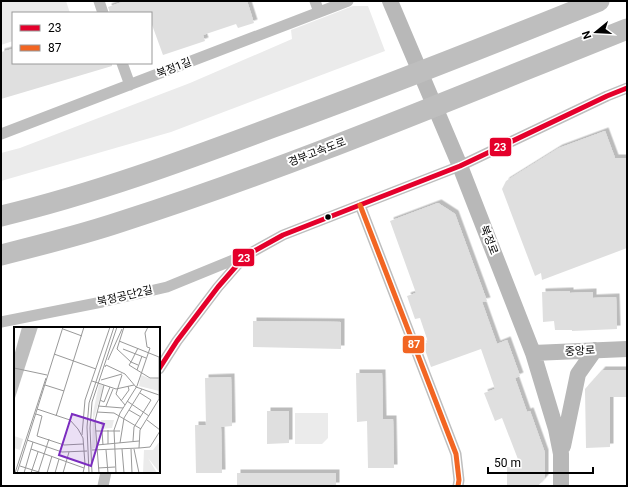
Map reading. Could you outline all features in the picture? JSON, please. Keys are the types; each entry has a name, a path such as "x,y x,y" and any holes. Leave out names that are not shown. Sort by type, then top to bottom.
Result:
{"highway":[{"path":"1,216 120,182 205,153 485,47 599,1"},
{"name":"경부고속도로","path":"1,255 119,223 239,182 390,124 627,29"}],"street":[{"path":"99,1 103,12"},
{"path":"315,1 319,12"},
{"name":"북정1길","path":"1,134 348,1"},
{"name":"북정로","path":"390,1 460,166 533,354 556,428 561,454 561,486"},
{"path":"122,64 130,85"},
{"path":"160,368 218,287 245,256 283,235 460,166 607,96 627,88"},
{"path":"360,205 456,454 459,480 458,486"},
{"name":"북정공단2길","path":"1,322 167,287 245,256"},
{"name":"중앙로","path":"533,354 627,349"},
{"path":"561,454 578,374 595,350"},
{"path":"103,486 106,473"}],"shaded area":[{"path":"1,1 66,1 70,12 12,12 12,41 1,45"},
{"path":"353,6 368,6 385,51 171,132 1,181 1,153 20,148 190,83 292,39 291,30"},
{"path":"295,413 328,413 328,438 322,444 295,444"}],"building":[{"path":"125,1 247,1 254,23 238,28 236,24 203,35 205,41 163,55 152,25 152,12 110,12 108,7"},
{"path":"12,49 12,64 112,64 112,66 1,99 1,52"},
{"path":"605,131 615,158 627,158 627,248 542,280 541,273 535,276 502,189 506,181 559,148"},
{"path":"438,203 455,214 487,301 482,302 497,344 507,340 520,376 515,378 527,412 530,411 545,453 545,478 538,486 507,486 507,467 521,467 502,418 495,421 484,393 495,389 481,349 431,367 423,344 428,342 420,318 415,319 407,296 416,293 390,221"},
{"path":"570,291 570,293 593,292 593,298 616,297 617,329 572,331 555,330 554,321 543,322 542,292"},
{"path":"253,321 341,322 341,349 253,347"},
{"path":"602,370 627,370 627,397 610,397 610,447 586,448 585,389"},
{"path":"356,373 382,373 383,419 393,419 394,468 368,468 367,421 357,422"},
{"path":"231,377 232,426 221,427 222,473 196,473 195,425 206,425 205,378"},
{"path":"267,411 289,411 289,443 267,444"},
{"path":"237,473 336,473 336,486 237,486"}],"transit line":[{"name":"23","path":"160,367 177,341 218,287 245,256 283,235 460,166 607,96 627,88"},
{"name":"87","path":"360,205 456,454 459,480 458,486"}]}
